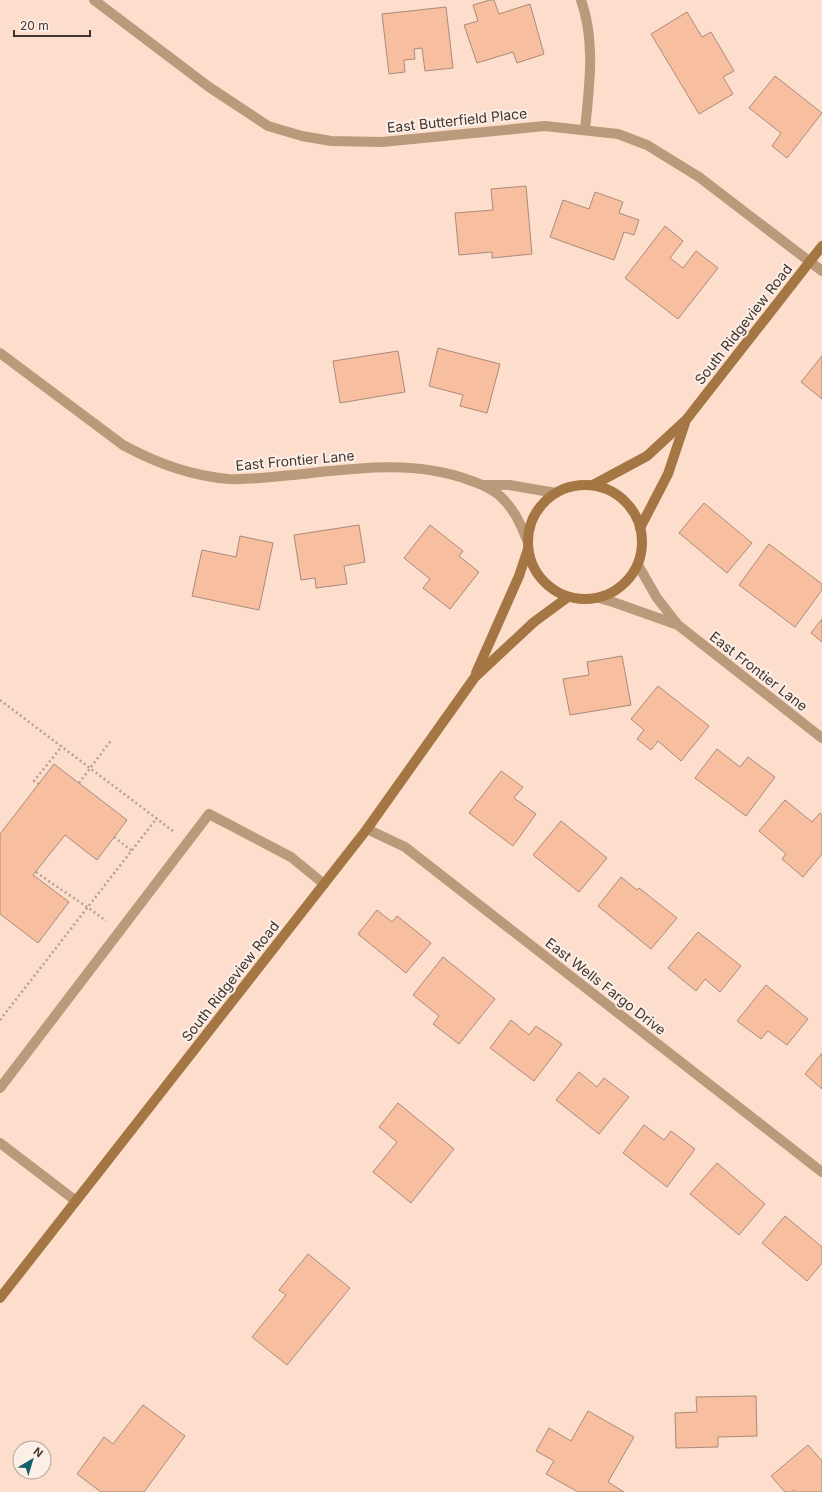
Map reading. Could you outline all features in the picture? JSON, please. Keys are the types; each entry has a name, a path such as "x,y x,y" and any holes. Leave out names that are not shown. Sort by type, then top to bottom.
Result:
{"main road":[{"name":"South Ridgeview Road","path":"686,420 822,246"},
{"path":"593,485 647,456 686,420"},
{"path":"640,528 668,474 686,420"},
{"path":"475,677 519,576 528,544 531,521 541,505 556,493 574,486 593,485 611,492 626,503 637,519 642,537 641,556 638,565 621,587 599,598 586,600 568,597 551,589 538,575 530,559 528,544"},
{"path":"475,677 534,622 568,597"},
{"name":"South Ridgeview Road","path":"0,1298 367,829 475,677"}],"street":[{"name":"East Butterfield Place","path":"94,0 209,87 268,126 302,136 331,141 382,142 545,126 618,134 647,145 699,177 822,271"},
{"path":"581,0 589,34 590,78 585,130"},
{"name":"East Frontier Lane","path":"0,353 123,445 165,466 188,472 229,479 264,478 392,466 434,470 460,476 483,485"},
{"path":"483,485 508,485 556,493"},
{"path":"483,485 502,497 516,513 528,544"},
{"path":"638,565 657,598 678,625"},
{"path":"599,598 678,625"},
{"name":"East Frontier Lane","path":"678,625 822,738"},
{"path":"0,1088 209,814 291,857 324,884"},
{"name":"East Wells Fargo Drive","path":"367,829 405,847 822,1172"},
{"path":"0,1143 76,1201"}],"path":[{"path":"0,700 157,818 174,832 184,846"},
{"path":"79,783 112,739"},
{"path":"39,784 34,781 62,746"},
{"path":"0,1020 157,818"},
{"path":"114,837 132,850"},
{"path":"36,872 88,907 119,932"}],"building":[{"path":"494,0 499,14 530,4 544,54 517,63 513,52 477,63 464,25 478,21 473,5"},
{"path":"446,7 453,68 425,71 422,48 414,49 415,59 404,60 405,72 389,74 382,14"},
{"path":"687,12 702,37 711,32 734,71 723,77 733,94 699,114 651,34"},
{"path":"775,76 822,113 787,158 772,146 781,133 749,108"},
{"path":"526,186 532,254 492,258 492,252 459,255 455,213 493,210 491,189"},
{"path":"595,192 623,202 619,213 639,220 634,235 624,232 614,260 550,237 563,200 589,209"},
{"path":"665,226 683,241 670,258 683,268 696,251 718,268 678,319 625,278"},
{"path":"438,348 500,364 487,413 460,406 463,395 429,386"},
{"path":"398,351 405,392 340,403 333,361"},
{"path":"822,356 822,399 801,382"},
{"path":"704,503 752,543 727,573 679,533"},
{"path":"359,525 365,562 344,566 347,584 316,588 315,578 301,580 294,535"},
{"path":"430,525 463,551 459,556 479,572 450,609 423,588 430,579 404,558"},
{"path":"240,536 273,543 259,610 192,596 202,550 236,557"},
{"path":"769,544 822,584 822,590 795,627 739,585"},
{"path":"822,619 822,642 811,633"},
{"path":"622,656 631,705 570,715 563,679 589,675 587,662"},
{"path":"658,686 709,726 681,761 658,741 651,750 637,739 644,730 631,719"},
{"path":"717,749 740,767 748,757 775,777 746,816 695,778"},
{"path":"54,764 127,820 97,860 65,835 33,875 69,902 38,943 0,914 0,834"},
{"path":"501,771 523,787 514,798 536,814 513,846 469,813"},
{"path":"785,800 812,822 820,813 822,815 822,854 803,877 782,859 786,854 759,831"},
{"path":"561,821 607,858 579,892 533,855"},
{"path":"621,877 637,890 639,888 677,918 651,949 598,906"},
{"path":"377,910 392,922 397,916 431,943 406,973 358,934"},
{"path":"698,932 741,966 720,992 705,979 696,991 668,968"},
{"path":"443,957 495,999 459,1044 433,1024 439,1016 413,995"},
{"path":"766,985 808,1019 787,1045 768,1031 761,1039 737,1021"},
{"path":"511,1020 529,1035 536,1026 562,1044 534,1081 490,1048"},
{"path":"822,1053 822,1089 805,1074"},
{"path":"579,1072 597,1087 604,1078 629,1097 599,1134 556,1100"},
{"path":"398,1103 454,1149 411,1203 373,1172 397,1142 379,1127"},
{"path":"644,1125 664,1140 671,1131 695,1149 667,1187 623,1153"},
{"path":"717,1163 765,1204 739,1235 690,1194"},
{"path":"785,1216 822,1247 822,1263 807,1281 762,1243"},
{"path":"308,1254 350,1288 287,1365 252,1337 286,1295 279,1290"},
{"path":"756,1396 757,1436 718,1437 718,1447 676,1448 675,1413 697,1412 696,1397"},
{"path":"143,1405 185,1436 144,1492 101,1492 77,1474 104,1437 113,1444"},
{"path":"588,1411 634,1437 608,1482 624,1492 578,1492 546,1474 554,1461 536,1451 549,1428 571,1441"},
{"path":"808,1445 822,1461 822,1492 796,1492 794,1490 792,1492 785,1492 771,1476"}]}
